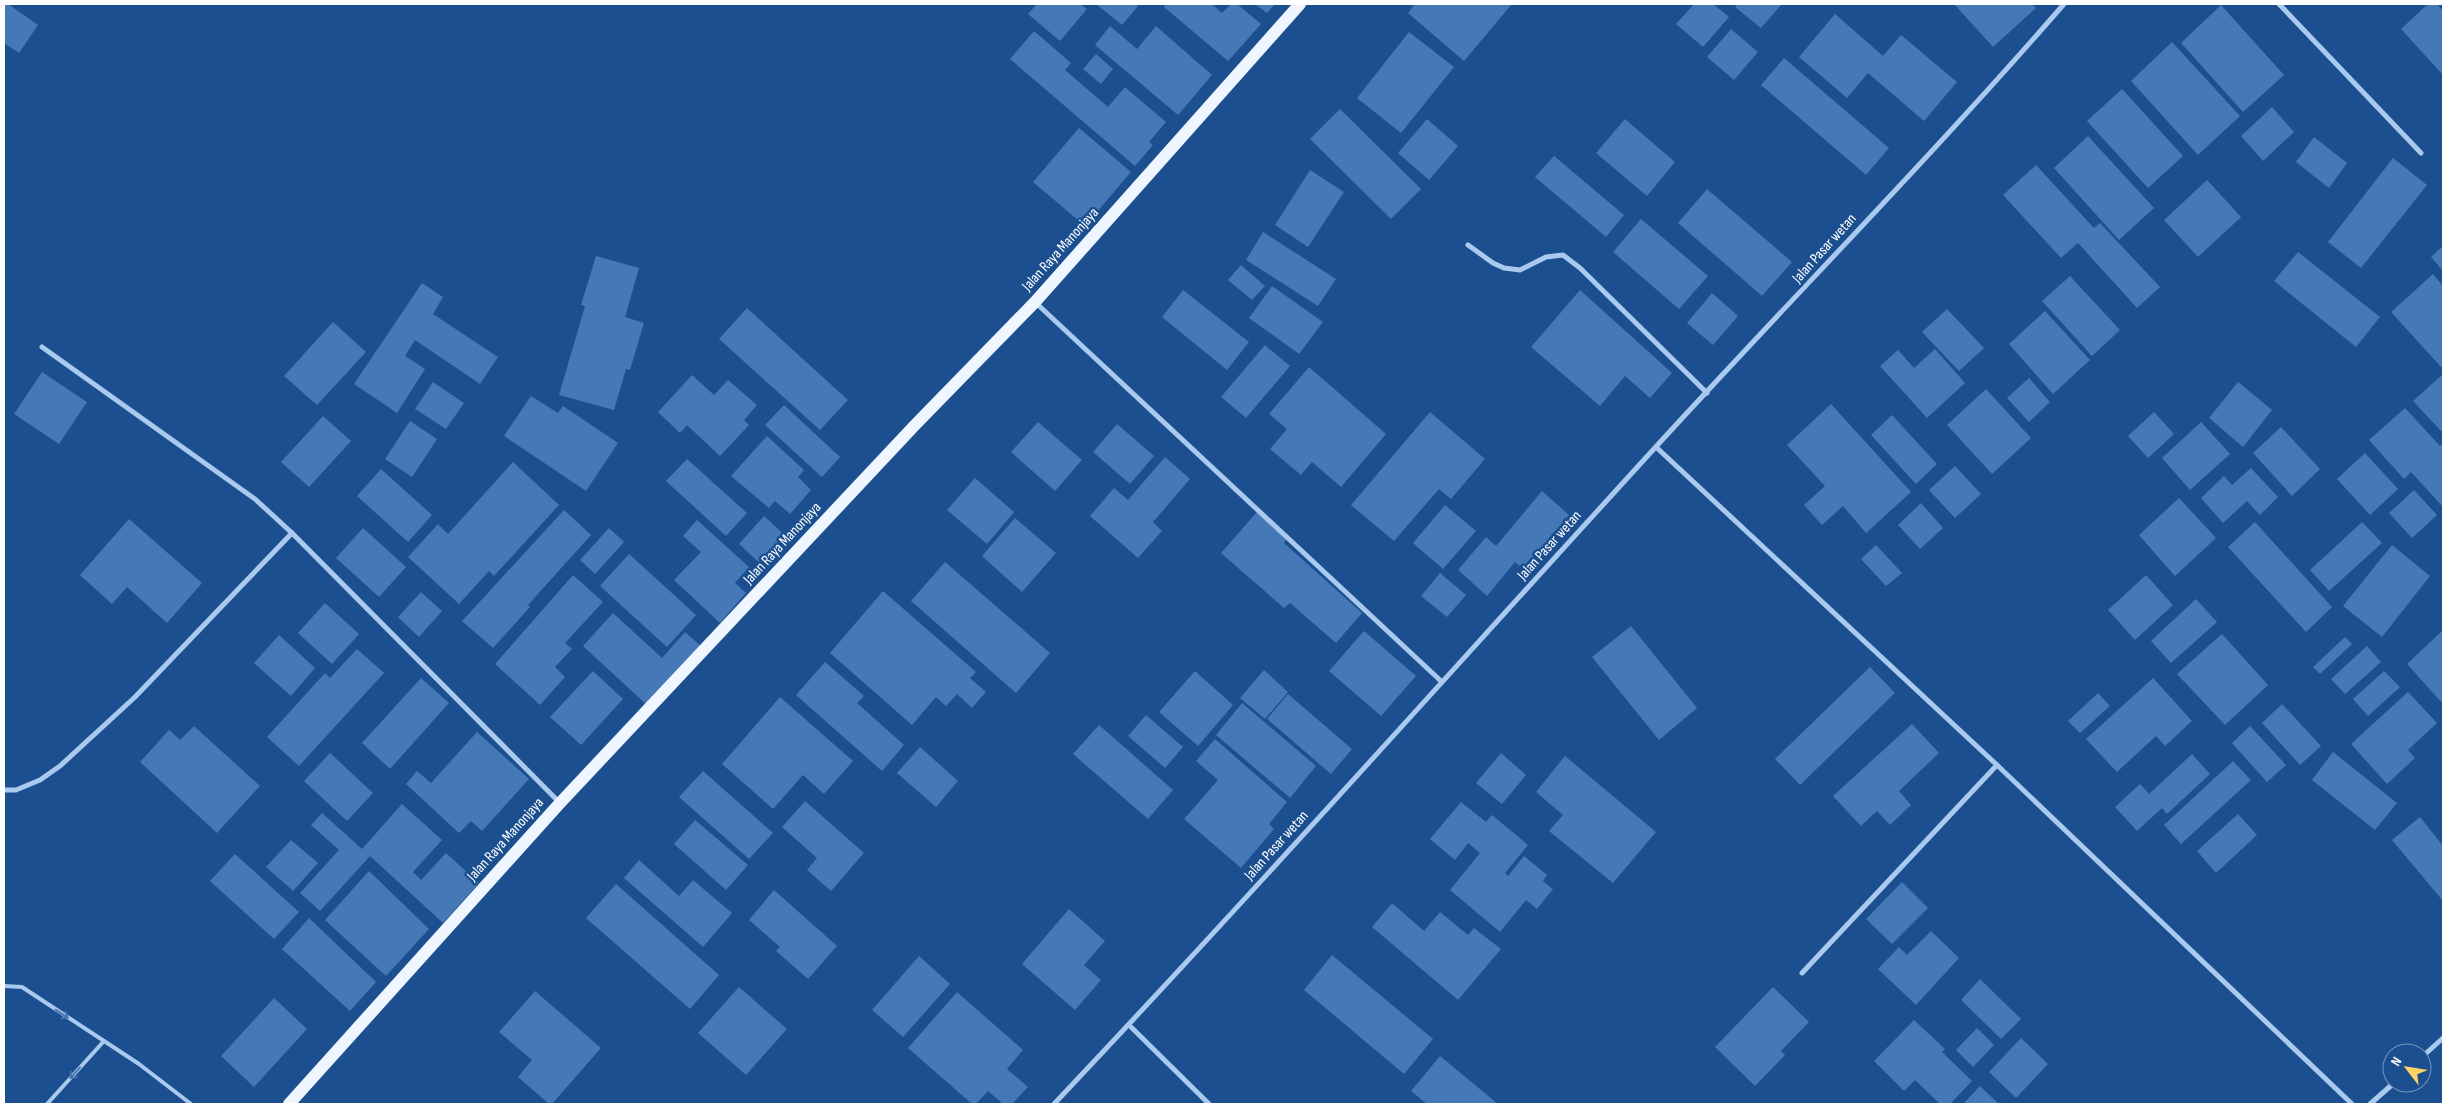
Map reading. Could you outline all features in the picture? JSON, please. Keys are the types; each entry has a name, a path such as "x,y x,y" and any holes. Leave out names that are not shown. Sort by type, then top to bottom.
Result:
{"main road":[{"name":"Jalan Raya Manonjaya","path":"289,1104 560,802 915,425 1035,302 1300,4"}],"street":[{"name":"Jalan Pasar wetan","path":"1054,1104 1850,236 1978,103 2064,4"},
{"path":"2280,4 2421,153"},
{"path":"1468,245 1493,263 1504,268 1520,270 1546,257 1563,256 1580,268 1707,393"},
{"path":"1035,302 1442,682"},
{"path":"42,347 255,499 292,533 560,802"},
{"path":"1656,447 1998,765 2352,1104"},
{"path":"4,790 16,790 40,780 60,766 135,697 292,533"},
{"path":"1802,973 1998,765"},
{"path":"1128,1025 1209,1104"},
{"path":"2432,1048 2443,1038"},
{"path":"2370,1104 2383,1093"}],"lane":[{"path":"4,986 22,988 139,1064 191,1104"},
{"path":"47,1104 104,1041"}],"building":[{"path":"4,4 8,4 38,25 19,53 4,43"},
{"path":"1037,4 1080,4 1087,9 1060,41 1028,14"},
{"path":"1096,4 1135,4 1138,6 1122,25"},
{"path":"1166,4 1212,4 1222,13 1231,4 1237,4 1261,24 1228,61 1164,7"},
{"path":"1255,4 1275,4 1267,13"},
{"path":"1415,4 1512,4 1464,61 1408,13"},
{"path":"1694,4 1713,4 1729,17 1703,47 1676,24"},
{"path":"1738,4 1782,4 1761,28 1735,7"},
{"path":"1954,4 2032,4 2036,8 1993,47"},
{"path":"2428,4 2437,4 2443,11 2443,75 2401,29"},
{"path":"2221,5 2284,75 2243,112 2181,43"},
{"path":"1835,14 1883,56 1901,35 1957,82 1924,121 1868,73 1847,98 1799,57"},
{"path":"1110,26 1137,49 1156,26 1212,75 1178,115 1095,45"},
{"path":"1731,29 1758,52 1734,80 1707,57"},
{"path":"1034,31 1071,63 1065,70 1108,107 1125,87 1166,122 1149,142 1153,145 1135,166 1010,59"},
{"path":"1409,32 1454,67 1401,133 1357,98"},
{"path":"2172,42 2240,116 2198,155 2131,81"},
{"path":"1096,54 1113,69 1101,84 1083,69"},
{"path":"1784,58 1889,148 1866,175 1761,85"},
{"path":"2122,89 2183,156 2148,188 2087,121"},
{"path":"2272,107 2294,132 2263,161 2241,136"},
{"path":"1340,109 1421,189 1391,219 1310,139"},
{"path":"1427,119 1458,146 1429,180 1398,153"},
{"path":"1625,119 1675,162 1647,196 1596,153"},
{"path":"1079,128 1131,172 1085,226 1033,182"},
{"path":"2088,136 2154,208 2119,240 2054,168"},
{"path":"2314,137 2347,163 2329,188 2296,162"},
{"path":"1554,156 1624,215 1606,237 1535,177"},
{"path":"2393,158 2427,185 2361,268 2328,242"},
{"path":"2036,165 2094,228 2100,223 2160,287 2137,308 2078,243 2061,258 2003,195"},
{"path":"1310,170 1344,192 1308,247 1275,225"},
{"path":"2207,180 2241,217 2198,257 2164,220"},
{"path":"1707,189 1792,262 1762,296 1678,223"},
{"path":"1641,219 1708,276 1679,309 1613,252"},
{"path":"1263,232 1336,279 1318,306 1246,260"},
{"path":"2443,246 2443,271 2431,257"},
{"path":"2298,252 2380,317 2356,347 2274,281"},
{"path":"596,256 639,268 625,317 644,323 630,370 626,369 614,410 559,395 585,306 581,305"},
{"path":"1241,265 1265,286 1252,300 1228,280"},
{"path":"2433,274 2443,286 2443,365 2441,367 2391,312"},
{"path":"2070,276 2120,330 2092,356 2042,301"},
{"path":"422,283 443,297 433,314 498,357 480,384 415,340 405,356 425,369 397,413 354,384"},
{"path":"1272,286 1323,322 1299,354 1249,318"},
{"path":"1183,290 1249,342 1227,370 1162,317"},
{"path":"1580,290 1672,373 1650,398 1625,376 1600,406 1531,347"},
{"path":"1712,293 1738,316 1713,345 1687,323"},
{"path":"747,308 848,400 820,430 719,339"},
{"path":"1947,309 1984,348 1959,371 1922,332"},
{"path":"2045,311 2090,360 2053,394 2009,344"},
{"path":"333,322 366,352 317,405 284,376"},
{"path":"1265,345 1290,366 1246,418 1221,397"},
{"path":"1935,349 1965,383 1927,418 1880,366 1898,350 1914,368"},
{"path":"1309,367 1386,434 1341,487 1312,462 1301,475 1270,449 1287,429 1269,414"},
{"path":"42,372 87,402 59,444 14,414"},
{"path":"2443,374 2443,429 2441,431 2413,401"},
{"path":"692,375 714,395 728,380 757,405 744,420 749,425 720,456 687,425 680,433 658,412"},
{"path":"2029,378 2050,402 2029,422 2007,398"},
{"path":"433,382 464,403 446,429 415,409"},
{"path":"2238,382 2272,410 2243,447 2209,418"},
{"path":"1986,389 2031,438 1992,474 1947,425"},
{"path":"531,396 558,413 563,406 618,443 586,491 504,436"},
{"path":"1831,404 1911,492 1866,533 1843,506 1822,525 1804,505 1825,486 1787,445"},
{"path":"784,405 840,457 822,477 765,425"},
{"path":"2405,408 2440,446 2443,443 2443,507 2411,472 2404,479 2369,440"},
{"path":"1430,412 1485,459 1451,499 1439,489 1394,541 1351,505"},
{"path":"2154,412 2174,434 2148,458 2128,436"},
{"path":"1892,415 1937,464 1916,484 1871,435"},
{"path":"323,416 351,441 309,487 281,462"},
{"path":"410,421 437,439 412,477 385,459"},
{"path":"1038,422 1082,460 1055,491 1011,452"},
{"path":"2201,422 2230,454 2190,490 2162,458"},
{"path":"1117,424 1154,456 1130,484 1093,452"},
{"path":"2281,427 2320,469 2292,496 2253,453"},
{"path":"767,436 804,470 798,477 811,490 790,514 775,501 769,508 731,476"},
{"path":"2365,453 2398,489 2370,515 2337,479"},
{"path":"1165,457 1190,479 1153,522 1162,531 1138,558 1090,516 1114,488 1128,500"},
{"path":"687,459 747,513 726,536 666,481"},
{"path":"513,462 559,505 494,576 489,571 459,604 408,557 438,524 448,534"},
{"path":"1955,466 1981,494 1955,518 1929,490"},
{"path":"2251,468 2278,497 2260,515 2247,501 2223,523 2201,498 2224,476 2232,485"},
{"path":"381,469 432,515 408,542 357,496"},
{"path":"975,478 1014,512 987,544 947,510"},
{"path":"2414,490 2437,515 2412,538 2389,513"},
{"path":"1542,491 1569,515 1523,569 1515,562 1487,596 1458,570 1486,537 1496,546"},
{"path":"2179,498 2216,538 2175,576 2139,535"},
{"path":"1921,503 1943,528 1920,549 1898,525"},
{"path":"1445,505 1476,531 1443,569 1413,543"},
{"path":"564,510 591,535 528,605 530,607 493,648 462,621"},
{"path":"1257,512 1287,539 1284,543 1362,613 1336,643 1290,603 1284,608 1221,553"},
{"path":"764,516 790,540 765,568 739,544"},
{"path":"1015,518 1056,553 1022,592 982,556"},
{"path":"129,519 202,583 167,623 127,587 112,604 80,575"},
{"path":"697,520 749,567 735,583 746,593 720,623 674,580 701,552 683,536"},
{"path":"2255,522 2332,607 2306,632 2228,547"},
{"path":"2362,522 2382,543 2329,591 2310,570"},
{"path":"363,528 406,567 379,597 336,558"},
{"path":"609,528 624,542 595,574 580,560"},
{"path":"1876,545 1902,573 1886,586 1861,559"},
{"path":"2392,545 2430,576 2382,637 2343,606"},
{"path":"629,554 696,615 667,647 600,586"},
{"path":"945,562 1050,653 1016,693 911,601"},
{"path":"1440,573 1466,595 1447,617 1421,596"},
{"path":"573,575 603,602 565,643 572,649 555,667 565,677 540,705 495,664"},
{"path":"2146,575 2173,605 2135,640 2108,610"},
{"path":"883,591 976,672 970,678 986,692 972,708 957,694 946,706 936,697 912,725 830,653"},
{"path":"421,592 442,611 419,637 398,617"},
{"path":"2196,599 2217,622 2171,663 2151,641"},
{"path":"325,603 359,634 332,664 298,633"},
{"path":"613,613 662,658 685,632 702,647 648,706 583,646"},
{"path":"1631,626 1697,708 1659,740 1592,657"},
{"path":"2443,630 2443,704 2407,664"},
{"path":"1364,631 1416,676 1381,716 1329,671"},
{"path":"2222,634 2268,685 2225,725 2177,674"},
{"path":"279,635 315,668 291,696 254,663"},
{"path":"2345,637 2352,644 2320,674 2313,667"},
{"path":"2367,646 2381,662 2345,694 2331,679"},
{"path":"357,649 384,673 299,766 267,737 325,673 330,678"},
{"path":"825,662 864,696 857,703 904,745 882,771 796,695"},
{"path":"1870,667 1895,693 1800,785 1775,759"},
{"path":"1264,670 1288,692 1265,719 1240,698"},
{"path":"593,671 623,699 581,745 550,717"},
{"path":"1195,671 1233,705 1198,746 1159,712"},
{"path":"2384,671 2400,687 2368,716 2353,699"},
{"path":"421,678 449,703 390,769 362,743"},
{"path":"2153,678 2192,721 2165,746 2156,736 2117,772 2086,739"},
{"path":"2408,692 2437,723 2408,750 2415,758 2387,784 2351,744"},
{"path":"2098,693 2110,706 2080,733 2068,721"},
{"path":"1288,694 1352,749 1331,774 1267,719"},
{"path":"780,697 853,761 824,794 803,775 773,809 722,764"},
{"path":"1242,703 1316,766 1290,798 1216,735"},
{"path":"2282,704 2321,746 2300,765 2262,723"},
{"path":"1146,715 1183,747 1165,768 1128,736"},
{"path":"1912,724 1939,753 1899,791 1911,805 1890,825 1877,811 1861,826 1833,796"},
{"path":"1099,725 1173,790 1148,819 1073,754"},
{"path":"194,726 260,786 217,833 140,762 169,730 180,740"},
{"path":"2250,726 2286,765 2267,782 2232,743"},
{"path":"477,732 529,779 482,831 471,821 459,833 406,784 417,771 431,783"},
{"path":"1215,739 1287,802 1269,824 1274,829 1241,868 1184,819 1218,780 1196,761"},
{"path":"920,747 958,781 936,807 897,773"},
{"path":"2333,752 2397,803 2375,830 2312,780"},
{"path":"330,753 373,793 347,821 304,781"},
{"path":"1501,753 1526,775 1502,804 1476,783"},
{"path":"2192,754 2210,774 2167,814 2162,808 2137,831 2115,807 2140,784 2149,794"},
{"path":"1565,756 1656,832 1613,883 1549,831 1563,815 1536,792"},
{"path":"2233,761 2251,780 2181,844 2164,825"},
{"path":"703,771 773,833 749,859 679,797"},
{"path":"805,801 864,853 831,891 807,870 817,858 782,827"},
{"path":"1461,802 1486,822 1492,815 1528,845 1505,873 1508,876 1524,856 1547,875 1543,881 1553,889 1537,909 1526,900 1500,932 1450,890 1480,853 1468,843 1455,860 1430,839"},
{"path":"402,804 442,840 413,872 421,880 446,853 479,883 443,923 370,856 320,911 300,893 339,850 311,825 322,813 362,849"},
{"path":"2238,814 2257,835 2216,873 2197,851"},
{"path":"2420,817 2443,846 2443,901 2392,840"},
{"path":"695,820 748,865 726,890 674,844"},
{"path":"291,840 318,863 293,891 266,867"},
{"path":"235,854 299,912 274,939 210,881"},
{"path":"639,860 679,896 693,880 732,913 703,947 624,878"},
{"path":"369,871 429,929 386,976 325,920"},
{"path":"1902,882 1928,908 1892,944 1866,919"},
{"path":"616,884 719,975 690,1009 586,918"},
{"path":"774,890 837,946 808,979 776,951 780,947 749,920"},
{"path":"1392,903 1424,931 1440,912 1468,935 1474,928 1501,949 1458,1000 1372,927"},
{"path":"1069,909 1105,941 1084,965 1101,980 1075,1010 1022,964"},
{"path":"309,918 376,982 350,1011 282,949"},
{"path":"1931,931 1959,958 1916,1005 1878,969 1899,947 1907,955"},
{"path":"1332,955 1433,1039 1404,1074 1304,990"},
{"path":"919,956 950,984 903,1037 872,1010"},
{"path":"1980,979 2021,1019 2001,1039 1961,1000"},
{"path":"739,987 787,1029 746,1075 698,1033"},
{"path":"1773,987 1809,1022 1781,1051 1785,1055 1755,1086 1715,1047"},
{"path":"535,991 601,1048 552,1104 549,1104 518,1077 532,1060 499,1032"},
{"path":"957,992 1023,1050 1007,1069 1028,1087 1012,1104 1003,1104 988,1091 976,1104 972,1104 908,1048"},
{"path":"274,998 307,1029 254,1087 221,1056"},
{"path":"1914,1020 1945,1049 1942,1052 1972,1081 1950,1104 1940,1104 1915,1080 1904,1091 1874,1061"},
{"path":"1977,1028 1994,1045 1973,1067 1956,1050"},
{"path":"2021,1038 2048,1064 2016,1098 1989,1072"},
{"path":"1440,1056 1498,1104 1427,1104 1411,1091"},
{"path":"1980,1086 1999,1104 1963,1104"}]}
